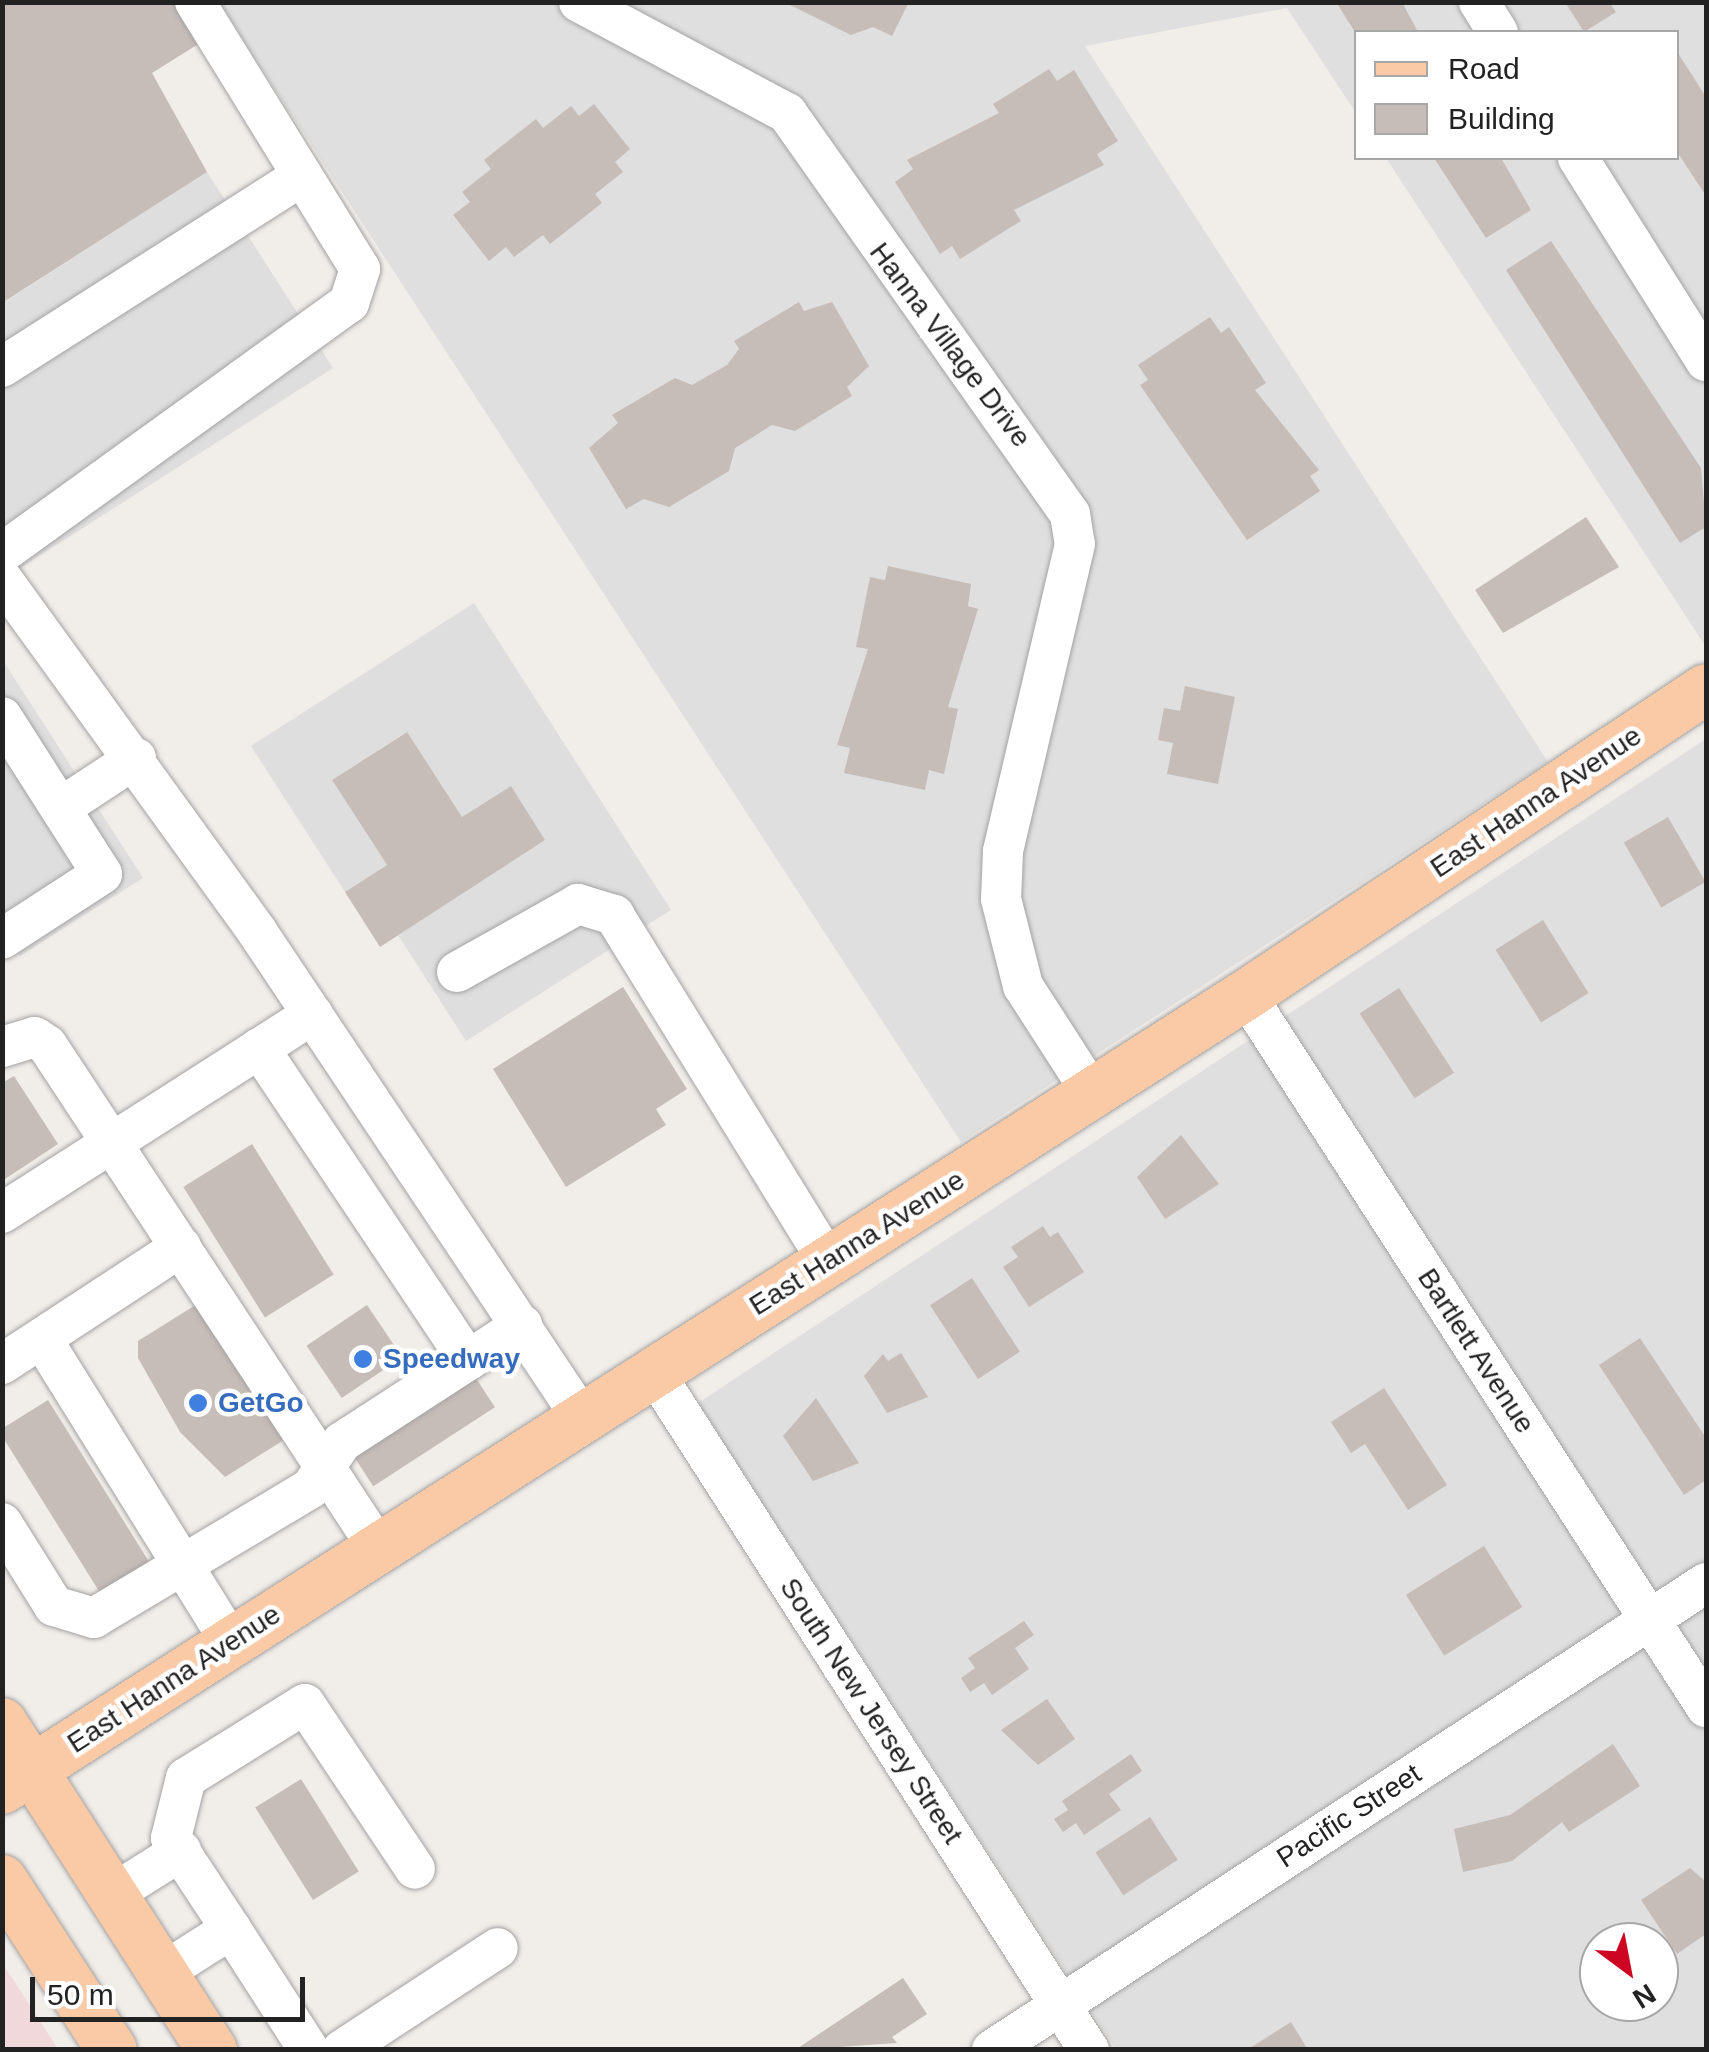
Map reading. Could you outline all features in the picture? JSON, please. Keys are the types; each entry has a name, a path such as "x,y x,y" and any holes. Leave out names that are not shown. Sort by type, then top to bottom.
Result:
{"main road":[{"name":"East Hanna Avenue","path":"18,1780 1246,995 1706,688"},
{"path":"2,1724 18,1780 112,1896 212,2050"},
{"path":"2,1880 112,2050"}],"street":[{"path":"2,553 349,303 360,269 195,2"},
{"name":"Hanna Village Drive","path":"578,2 788,113 1070,514 1075,544 1003,852 1001,898 1023,986 1092,1093"},
{"path":"1480,2 1497,30"},
{"path":"1579,160 1706,361"},
{"path":"2,367 302,176"},
{"path":"2,579 136,758 313,1014 582,1418"},
{"path":"2,716 102,874 2,939"},
{"path":"60,808 136,758"},
{"path":"457,972 578,904 614,915 828,1261"},
{"name":"Bartlett Avenue","path":"1246,995 1706,1706"},
{"path":"2,1213 313,1014"},
{"path":"2,1047 35,1037 47,1045 378,1548"},
{"path":"259,1048 468,1360"},
{"path":"2,1364 181,1248"},
{"path":"7,1541 54,1606 94,1618 311,1488 342,1442 522,1325"},
{"path":"42,1339 231,1643"},
{"name":"South New Jersey Street","path":"654,1372 1088,2050"},
{"name":"Pacific Street","path":"992,2050 1706,1582"},
{"path":"309,2050 170,1838 186,1778 305,1704 415,1869"},
{"path":"112,1896 181,1852"},
{"path":"162,1973 231,1929"},
{"path":"342,2050 498,1948"}],"shaded area":[{"path":"219,3 1706,3 1706,647 1387,160 1679,160 1679,30 1354,30 1354,110 1287,8 1085,46 1548,762 961,1142"},
{"path":"207,172 333,368 3,579 3,303"},
{"path":"474,603 671,910 466,1041 398,935 545,840 511,787 462,817 406,732 332,780 387,865 345,892 251,746"},
{"path":"2,659 143,878 20,956 3,928"},
{"path":"1706,739 1706,2049 1116,2049 698,1403"},
{"path":"3,1964 58,2049 3,2049"}],"building":[{"path":"2,2 174,2 200,43 152,73 207,172 2,303"},
{"path":"909,2 892,36 873,27 851,35 790,5"},
{"path":"1336,2 1402,2 1417,30 1354,30"},
{"path":"1565,2 1609,2 1616,12 1583,30"},
{"path":"1679,55 1706,97 1706,196 1679,155"},
{"path":"1049,69 1057,81 1074,70 1118,141 1097,154 1104,165 1014,210 1021,221 960,259 952,246 940,254 895,182 913,169 907,160 999,113 993,104"},
{"path":"594,104 630,149 615,162 623,172 595,194 602,203 550,244 543,235 514,257 506,247 489,261 453,215 470,202 462,192 491,169 484,160 536,119 543,128 571,106 579,116"},
{"path":"1435,160 1502,160 1531,210 1486,238"},
{"path":"1551,241 1701,468 1706,527 1680,543 1506,270"},
{"path":"799,302 804,311 832,302 869,366 847,387 852,396 795,431 772,425 735,448 729,471 669,507 644,499 626,509 589,448 618,423 612,415 675,378 692,385 727,365 739,349 734,341"},
{"path":"1210,317 1221,333 1229,327 1266,383 1255,390 1319,470 1310,476 1320,491 1247,540 1140,385 1148,380 1138,365"},
{"path":"1586,517 1619,567 1503,633 1475,590"},
{"path":"888,566 971,584 968,606 978,609 948,707 958,709 944,774 929,770 925,790 844,773 850,748 837,745 868,649 856,647 870,577 885,580"},
{"path":"1185,686 1235,697 1218,784 1167,774 1173,743 1158,740 1164,708 1180,711"},
{"path":"407,732 462,817 511,786 545,840 380,947 345,892 387,865 332,780"},
{"path":"1668,817 1706,882 1661,907 1624,842"},
{"path":"1543,920 1589,993 1541,1023 1496,950"},
{"path":"623,987 687,1089 656,1109 666,1125 566,1187 493,1069"},
{"path":"1399,988 1454,1073 1415,1098 1360,1014"},
{"path":"14,1076 58,1144 2,1181 2,1083"},
{"path":"1181,1135 1219,1184 1165,1219 1137,1177"},
{"path":"252,1144 334,1275 265,1318 183,1187"},
{"path":"1043,1226 1050,1237 1058,1232 1084,1272 1029,1307 1003,1267 1018,1257 1011,1247"},
{"path":"972,1278 1020,1352 978,1379 930,1305"},
{"path":"202,1301 287,1438 225,1477 180,1432 138,1358 138,1341"},
{"path":"367,1305 402,1357 342,1398 306,1346"},
{"path":"1640,1338 1706,1438 1706,1480 1684,1495 1599,1365"},
{"path":"901,1353 928,1397 887,1413 864,1376 883,1354 888,1361"},
{"path":"472,1372 495,1407 373,1486 350,1451"},
{"path":"1384,1388 1447,1485 1408,1510 1365,1444 1351,1453 1331,1422"},
{"path":"816,1398 859,1463 813,1481 783,1436"},
{"path":"48,1400 155,1570 105,1601 2,1436 2,1429"},
{"path":"1484,1546 1522,1607 1444,1656 1406,1595"},
{"path":"1024,1621 1034,1635 1015,1648 1029,1669 992,1695 984,1683 970,1692 961,1678 975,1668 968,1658"},
{"path":"1047,1699 1075,1739 1038,1765 1001,1730"},
{"path":"1613,1744 1640,1786 1569,1832 1562,1822 1512,1861 1463,1872 1454,1829 1510,1815"},
{"path":"1131,1754 1142,1771 1109,1794 1121,1810 1084,1835 1076,1823 1063,1832 1054,1819 1068,1810 1062,1801"},
{"path":"301,1779 359,1871 313,1900 255,1808"},
{"path":"1150,1817 1178,1860 1123,1895 1095,1852"},
{"path":"1690,1868 1706,1882 1706,1934 1679,1953 1679,1922 1656,1922 1641,1900"},
{"path":"903,1978 927,2014 892,2037 897,2043 795,2050"},
{"path":"1291,2022 1308,2050 1247,2050"}],"place":[{"name":"Speedway","path":"363,1359"},
{"name":"GetGo","path":"198,1403"}]}
